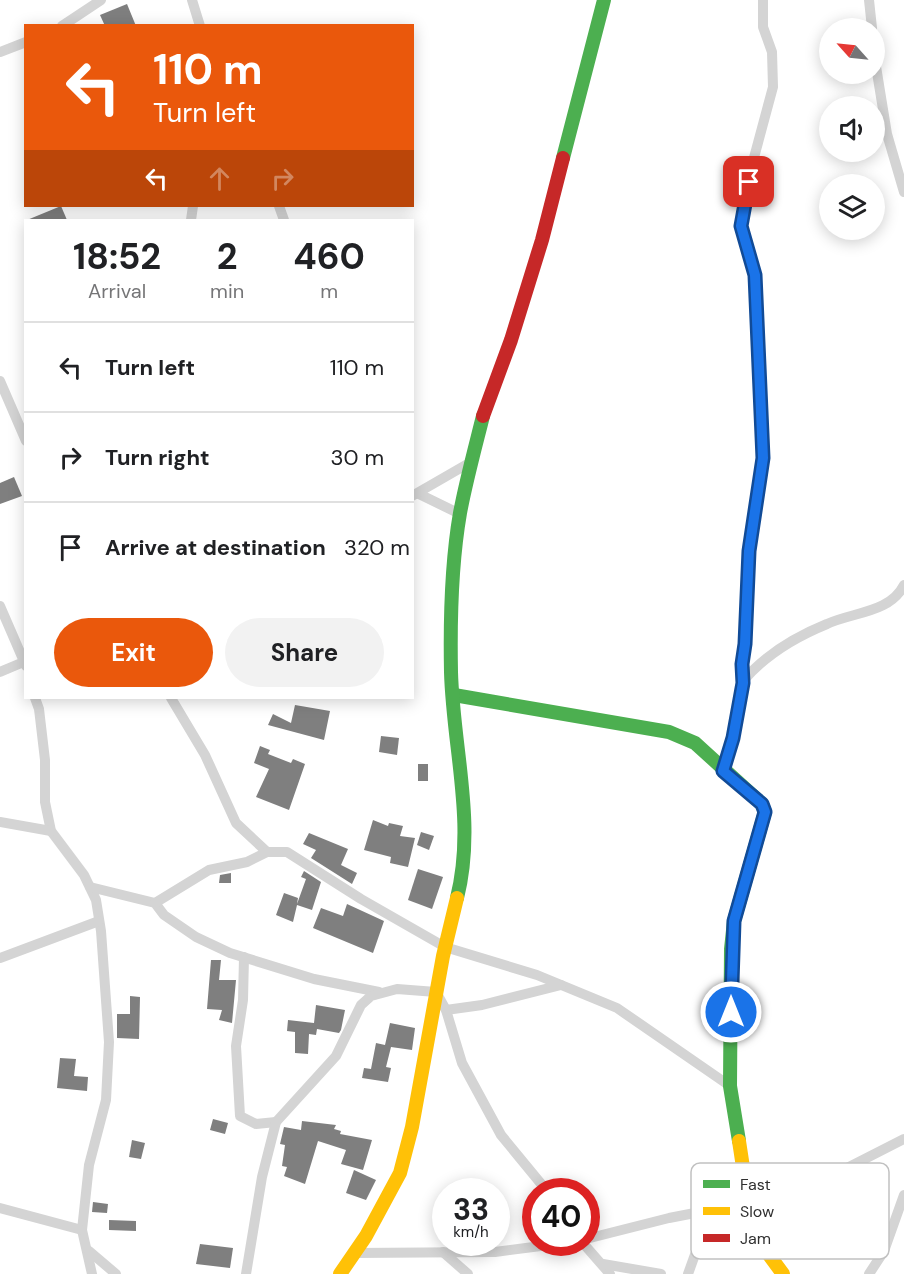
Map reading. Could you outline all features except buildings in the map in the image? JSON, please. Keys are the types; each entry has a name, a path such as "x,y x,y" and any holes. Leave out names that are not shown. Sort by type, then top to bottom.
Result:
{"street":[{"path":"65,24 102,0"},
{"path":"192,0 199,24"},
{"path":"340,1274 400,1173 412,1127 445,947 463,874 466,833 454,695 452,583 460,514 486,403 511,340 542,240 604,0"},
{"path":"723,771 736,724 743,681 749,551 763,458 755,275 741,226 752,165 773,87 772,52 763,27 763,0"},
{"path":"869,0 871,18"},
{"path":"0,52 24,43"},
{"path":"879,84 887,134 904,192"},
{"path":"0,381 24,436"},
{"path":"416,495 471,462"},
{"path":"416,495 460,514"},
{"path":"743,681 760,661 791,641 830,622 852,618 894,600 904,585"},
{"path":"0,606 24,661"},
{"path":"0,672 24,663"},
{"path":"454,695 669,732 695,742 723,771 762,804 765,812 734,921 731,949 730,1086 743,1163"},
{"path":"172,699 206,755 236,823 267,852"},
{"path":"37,703 45,760 45,802 51,831 90,887 96,900 99,921 109,1042 106,1100 89,1165 82,1230 92,1274"},
{"path":"0,822 51,831"},
{"path":"154,903 209,870 247,862 267,852 287,852 361,899 445,947 561,985 617,1008 730,1086"},
{"path":"90,887 154,903 165,915 196,937 244,957 314,979 380,992 397,989 436,992"},
{"path":"0,958 99,921"},
{"path":"244,957 243,1000 236,1046 240,1116 256,1124 276,1122"},
{"path":"446,1010 482,1005 561,985"},
{"path":"246,1274 262,1177 276,1122 336,1056 362,1005 380,992"},
{"path":"436,992 446,1010 462,1063 501,1135 536,1178"},
{"path":"857,1163 904,1139"},
{"path":"889,1237 904,1195"},
{"path":"0,1208 82,1230"},
{"path":"600,1236 691,1215"},
{"path":"88,1251 116,1274"},
{"path":"354,1253 432,1252"},
{"path":"448,1256 468,1274"},
{"path":"595,1256 610,1274"},
{"path":"688,1274 693,1259"},
{"path":"771,1259 783,1274"},
{"path":"869,1274 879,1259"},
{"path":"603,1264 661,1274"}],"traffic: fast":[{"path":"563,158 604,0"},
{"path":"457,898 462,870 464,814 451,672 452,592 460,513 483,416"},
{"path":"454,695 669,732 695,743 762,804 765,812 734,921 731,949 730,1086 739,1141"}],"traffic: slow":[{"path":"340,1274 366,1236 400,1173 412,1127 443,956 457,898"},
{"path":"739,1141 742,1163"},
{"path":"772,1259 783,1274"}],"traffic: jam":[{"path":"483,416 511,340 542,240 563,158"}],"route":[{"path":"731,1012 731,949 734,921 765,812 762,804 723,771 733,738 743,683 742,664 749,551 763,458 757,335 758,306 755,275 741,226 749,182"}]}
